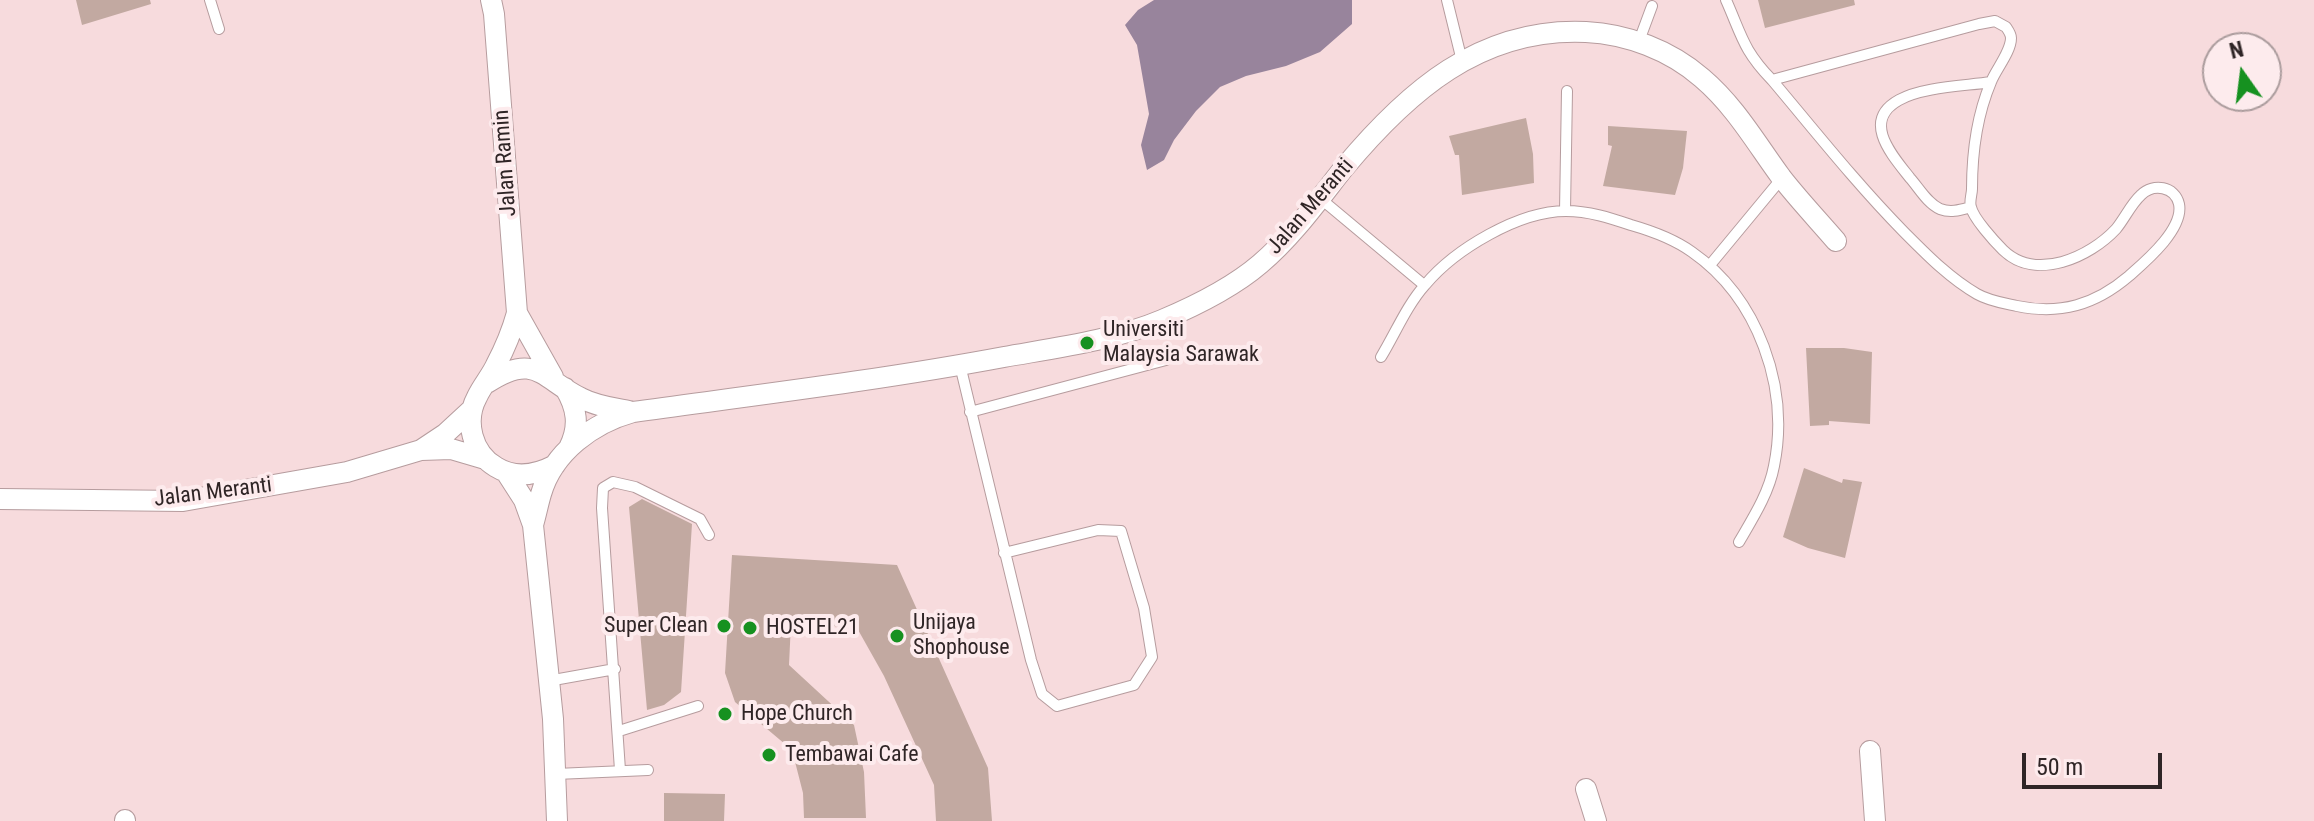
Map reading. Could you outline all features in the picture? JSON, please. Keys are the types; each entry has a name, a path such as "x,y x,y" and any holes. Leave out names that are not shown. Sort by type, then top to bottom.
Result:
{"street":[{"name":"Jalan Ramin","path":"494,5 517,313"},
{"name":"Jalan Meranti","path":"633,412 870,381 1053,348 1159,321 1205,299 1257,267 1321,199 1344,168 1398,109 1435,77 1462,61 1516,39 1541,33 1593,33 1639,41 1700,76 1733,109 1782,178 1836,241"},
{"path":"517,313 573,403 577,420 575,437 541,493 533,525"},
{"path":"485,459 475,444 470,428 471,410 513,330 517,313"},
{"path":"487,383 502,373 519,369 537,370 595,404 633,412"},
{"path":"421,450 445,434 471,410"},
{"path":"506,472 531,474 561,458 599,424 633,412"},
{"path":"421,450 451,449 485,459 506,472 524,500 533,525 556,774 557,821"},
{"name":"Jalan Meranti","path":"0,499 183,501 347,472 421,450"},
{"path":"1870,751 1875,821"},
{"path":"1586,789 1596,821"}],"lane":[{"path":"210,0 219,29"},
{"path":"1447,0 1462,61"},
{"path":"1726,0 1753,60 1876,204 1913,242 1976,293 1994,301 2048,311 2082,305 2122,282 2163,243 2179,215 2180,206 2174,193 2168,189 2150,189 2139,196 2118,226 2093,248 2056,264 2024,263 2008,256 1994,242 1971,207 1975,145 1982,107 2011,37 2006,27 1995,21 1772,80"},
{"path":"1639,41 1652,6"},
{"path":"1971,207 1944,210 1928,200 1889,151 1881,129 1882,120 1885,111 1913,94 1991,82"},
{"path":"1565,211 1567,91"},
{"path":"1710,265 1782,178"},
{"path":"1321,199 1424,285"},
{"path":"1381,357 1424,285 1462,252 1503,227 1537,215 1565,211 1590,213 1654,232 1689,249 1710,265 1736,295 1762,341 1774,379 1779,412 1774,468 1757,510 1739,542"},
{"path":"970,412 1166,360"},
{"path":"960,365 1004,553 1042,694 1057,706 1134,685 1152,657 1144,608 1121,531 1098,530 1004,553"},
{"path":"620,770 603,488 613,482 635,487 700,519 709,535"},
{"path":"547,673 615,669"},
{"path":"619,731 698,706"},
{"path":"556,774 648,770"}],"shaded area":[{"path":"1154,0 1352,0 1352,24 1320,52 1220,87 1196,111 1174,140 1164,160 1147,170 1141,145 1149,114 1137,45 1125,25 1138,10"}],"building":[{"path":"76,0 150,0 151,4 82,25"},
{"path":"1758,0 1854,0 1855,5 1765,28"},
{"path":"1526,118 1533,154 1534,183 1462,195 1459,155 1455,155 1449,136"},
{"path":"1608,126 1687,131 1683,168 1675,195 1603,186 1612,146 1608,145"},
{"path":"1806,348 1872,352 1870,424 1829,421 1829,425 1810,426"},
{"path":"1804,468 1842,483 1843,479 1862,482 1845,558 1783,537"},
{"path":"642,499 692,524 681,692 664,705 647,710 629,507"},
{"path":"732,555 897,565 988,768 992,821 936,821 934,785 884,676 857,628 791,623 789,665 854,725 864,772 866,818 804,818 803,793 792,750 735,702 725,673"},
{"path":"664,793 725,794 724,821 664,821"}],"place":[{"name":"Universiti Malaysia Sarawak","path":"1087,343"},
{"name":"Super Clean","path":"724,626"},
{"name":"HOSTEL21","path":"750,628"},
{"name":"Unijaya Shophouse","path":"897,636"},
{"name":"Hope Church","path":"725,714"},
{"name":"Tembawai Cafe","path":"769,755"}]}
